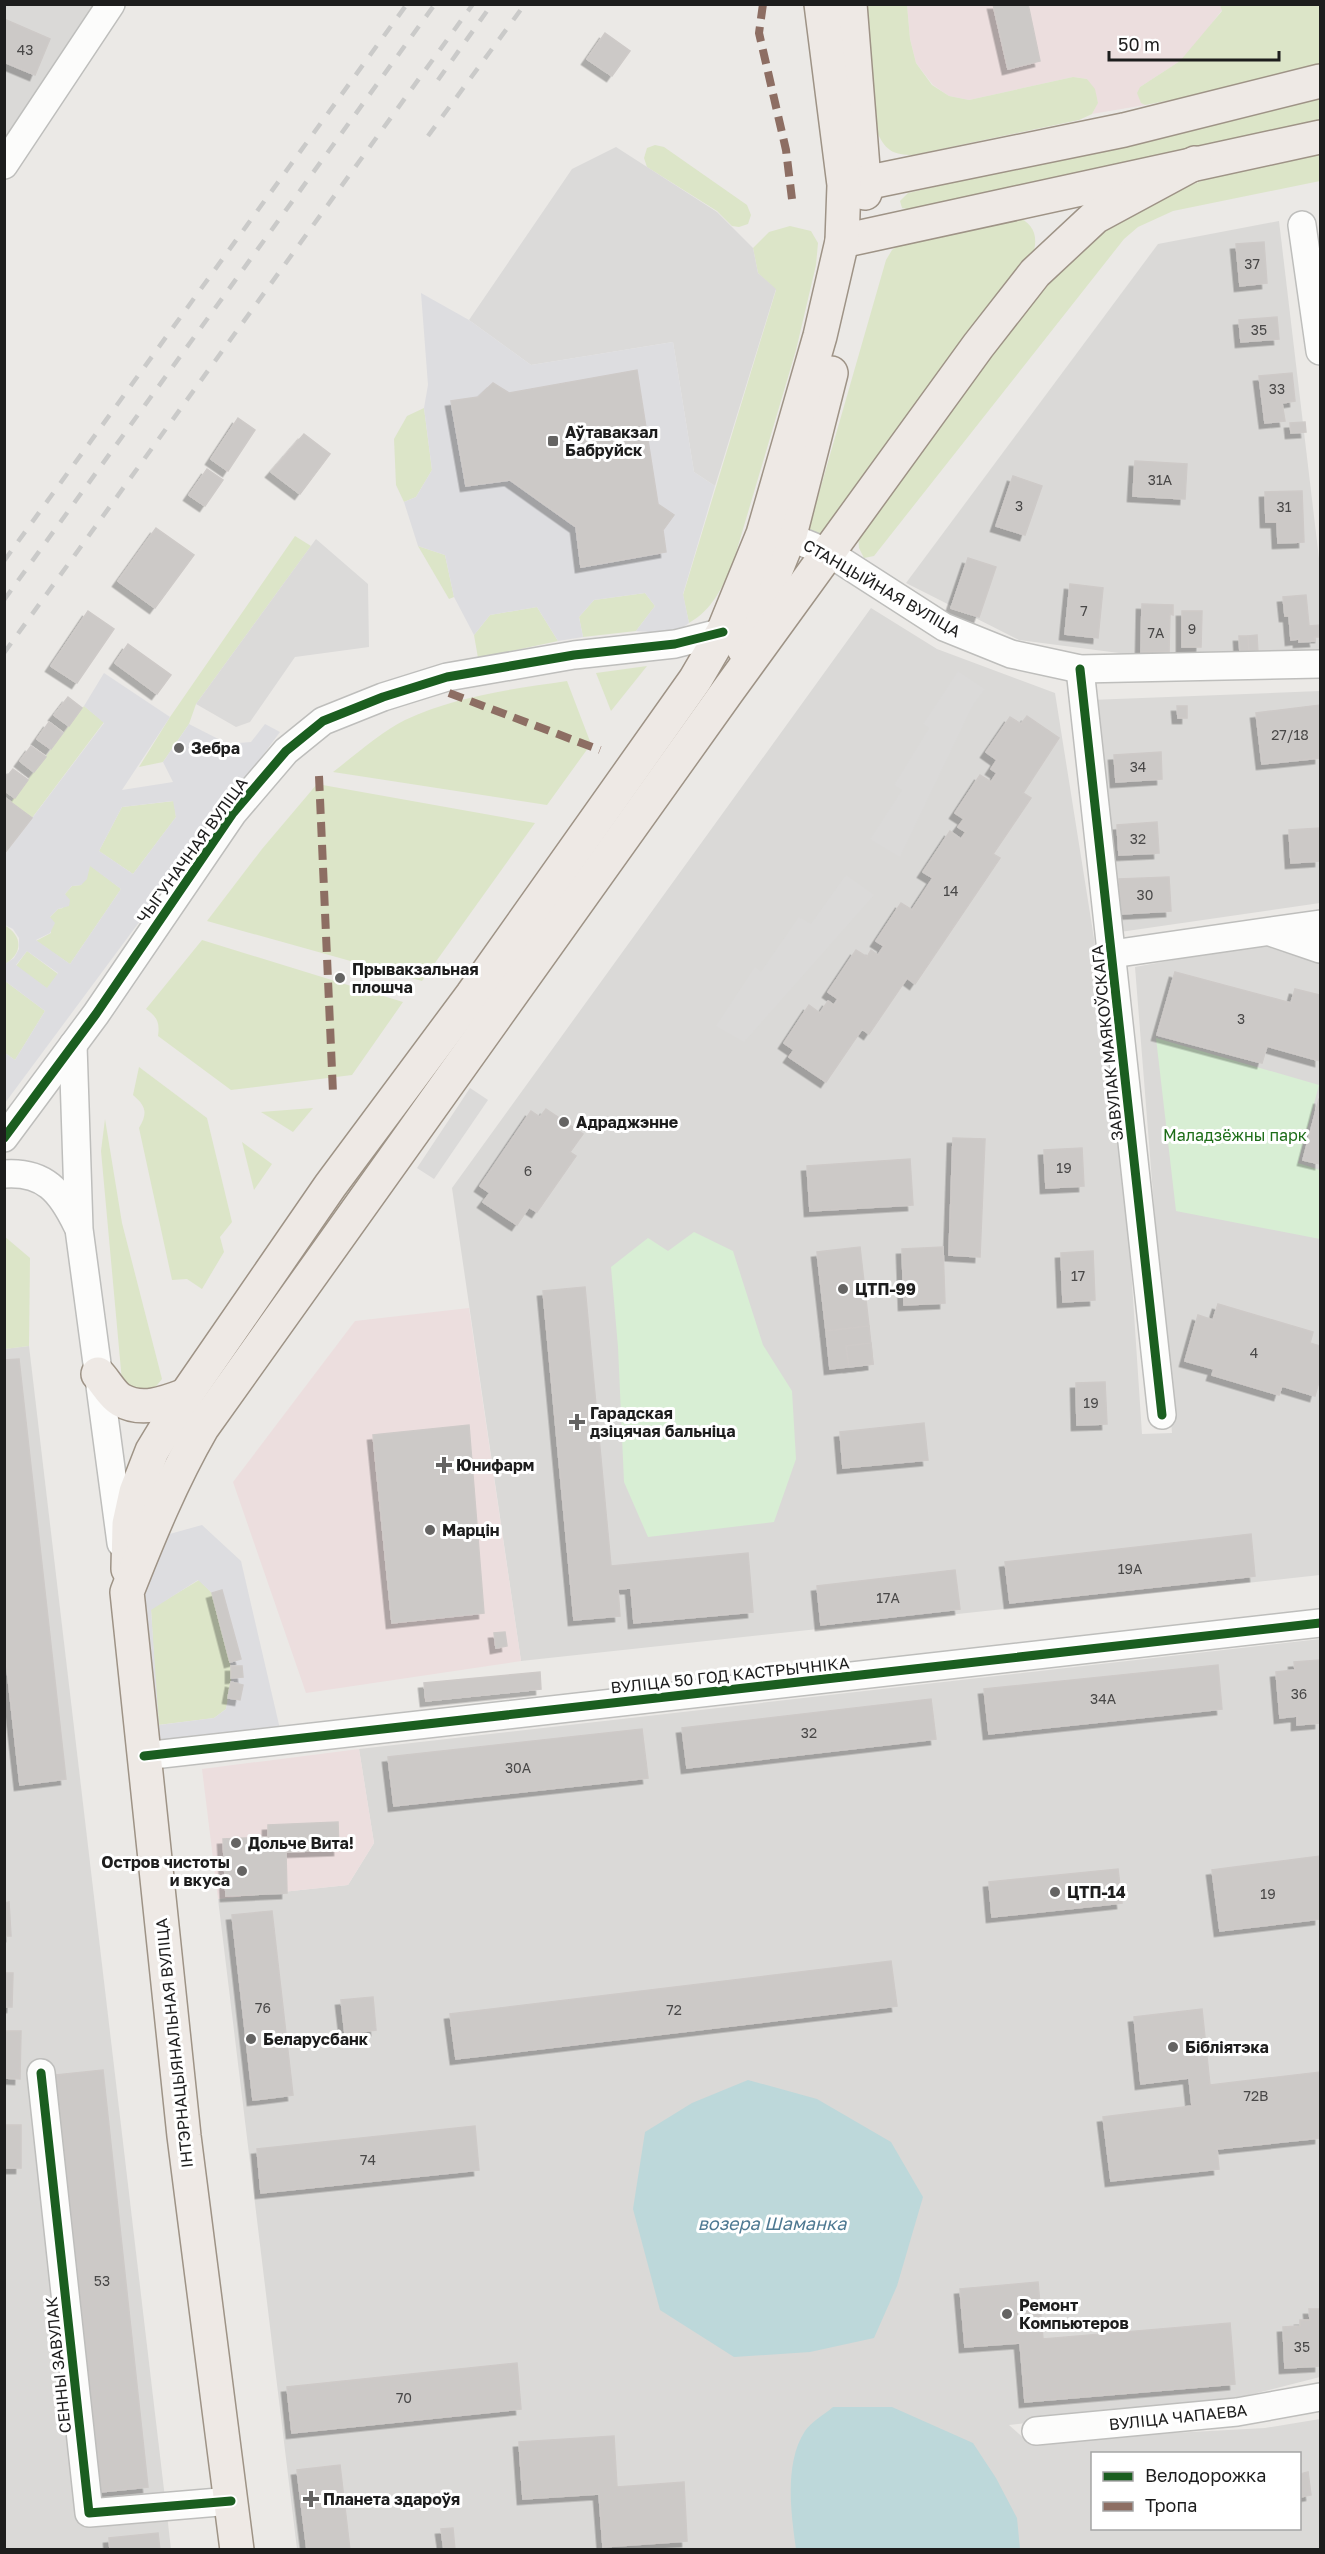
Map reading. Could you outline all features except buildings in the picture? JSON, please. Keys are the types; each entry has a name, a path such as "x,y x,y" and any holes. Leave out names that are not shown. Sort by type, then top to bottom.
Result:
{"main road":[{"path":"821,4 855,184"},
{"path":"727,692 777,531 820,336 854,238 855,184 850,4"},
{"path":"855,184 1124,130 1320,81"},
{"path":"854,238 1320,137"},
{"path":"727,692 978,346 1035,273 1095,218 1195,163"},
{"path":"127,1592 129,1524 136,1492 152,1451 186,1395 330,1186 472,995 695,680 777,531"},
{"name":"ІНТЭРНАЦЫЯНАЛЬНАЯ ВУЛІЦА","path":"237,2550 184,2136 127,1592 184,1459 202,1428 727,692"},
{"path":"99,1374 119,1399 140,1406 162,1404 186,1395"}],"street":[{"path":"4,165 111,4"},
{"path":"1302,225 1320,351"},
{"name":"СТАНЦЫЙНАЯ ВУЛІЦА","path":"777,531 829,554 944,627 1011,654 1080,669 1320,664"},
{"name":"ЧЫГУНАЧНАЯ ВУЛІЦА","path":"4,1137 73,1045 233,813 286,751 324,721 382,697 447,677 574,655 675,644 723,632"},
{"name":"ЗАВУЛАК МАЯКОЎСКАГА","path":"1080,669 1162,1415"},
{"path":"1112,954 1320,924"},
{"path":"1267,931 1320,949"},
{"path":"73,1045 79,1229 127,1592"},
{"path":"4,1174 32,1174 44,1181 65,1200 79,1229"},
{"name":"ВУЛІЦА 50 ГОД КАСТРЫЧНІКА","path":"144,1756 1320,1623"},
{"name":"СЕННЫ ЗАВУЛАК","path":"41,2073 89,2513 231,2501"},
{"name":"ВУЛІЦА ЧАПАЕВА","path":"1036,2431 1237,2412 1320,2397"}],"shaded area":[{"path":"1220,4 1222,10 1190,52 1140,87 1141,103 1145,105 1092,114 1098,102 1087,79 1073,77 969,100 949,96 933,85 916,63 910,39 907,5"},
{"path":"5,5 99,5 5,143"},
{"path":"616,147 717,212 753,248 758,273 776,289 715,486 694,472 673,342 531,365 469,320 572,169"},
{"path":"1279,221 1320,567 1320,650 1142,656 1019,640 906,583 1158,244"},
{"path":"421,293 469,320 531,365 673,342 694,472 715,486 683,594 689,623 674,634 636,631 655,606 645,593 594,600 579,617 583,637 558,641 537,607 490,615 474,635 454,597 445,555 418,546 404,502 416,497 432,470 424,408 428,385","holes":["637,370 658,504 673,515 663,530 666,552 582,567 576,527 510,480 466,486 451,401 478,397 493,383 509,393"]},
{"path":"316,539 368,584 369,647 295,657 250,722 236,727 196,704"},
{"path":"871,608 937,649 1055,693 1120,1102 1142,1434 1172,1433 1135,967 1259,944 1320,964 1320,1575 521,1661 452,1188"},
{"path":"958,671 985,689 973,705 900,857 870,839 902,790 894,785 929,728 923,724"},
{"path":"104,673 170,717 122,790 173,782 163,762 189,724 228,744 251,742 265,724 280,732 5,1103 5,1053 15,1060 45,1011 5,981 5,964 14,958 19,949 19,938 13,929 5,925 5,854 104,723 84,706","holes":["173,801 176,817 133,874 99,851 122,807","90,866 121,889 70,964 36,940 50,933 55,923 50,917 58,909 69,906 70,900 65,894 72,886 81,885 87,879","27,951 58,973 47,988 16,965"]},
{"path":"1320,691 1320,903 1120,932 1090,700"},
{"path":"846,875 874,895 744,1042 716,1026 755,967 761,972 799,917 811,924"},
{"path":"470,1088 488,1100 434,1179 417,1168"},
{"path":"469,1308 521,1661 306,1693 233,1482 355,1321"},
{"path":"29,1346 171,2549 5,2550 4,1349"},
{"path":"202,1525 241,1561 283,1742 144,1756 127,1592 148,1540","holes":["198,1580 212,1593 222,1590 241,1659 230,1662 231,1666 242,1666 243,1677 231,1678 231,1682 243,1685 240,1700 228,1698 226,1709 214,1718 159,1725 151,1610"]},
{"path":"1320,1639 1320,2377 1245,2396 1009,2425 1027,2441 1265,2428 1320,2419 1320,2549 297,2549 218,1899 348,1885 374,1843 359,1749"},
{"path":"359,1749 374,1843 348,1885 218,1899 202,1769"}],"green space":[{"path":"866,5 907,5 910,39 916,63 932,85 949,96 969,100 1073,77 1087,79 1095,89 1098,103 1092,114 1079,120 913,155 891,151 878,134"},
{"path":"1220,5 1320,5 1320,64 1250,85 1145,105 1141,103 1137,93 1140,87 1180,61 1222,11"},
{"path":"1320,97 1320,122 911,210 902,208 900,201 908,193"},
{"path":"655,145 664,147 747,205 751,215 748,224 739,227 732,226 717,211 647,167 644,158 647,148"},
{"path":"1320,149 1320,181 1173,211 1138,227 1124,239 874,556 864,558 859,548 858,534 1035,294 1096,234 1144,204 1239,166"},
{"path":"1016,216 1028,223 1034,232 1035,244 1032,257 827,534 809,537 809,528 886,260 892,250 904,241"},
{"path":"790,226 811,231 818,243 816,265 796,350 733,563 711,604 689,623 683,595 776,290 758,273 753,248 769,232"},
{"path":"424,408 432,470 416,497 404,502 396,485 394,439 407,416"},
{"path":"295,536 311,546 196,704 189,724 163,762 139,767 170,717"},
{"path":"418,546 445,555 454,597 449,599"},
{"path":"645,593 655,606 636,631 583,637 579,617 594,600"},
{"path":"537,607 558,641 478,658 474,635 490,615"},
{"path":"647,666 611,711 596,673"},
{"path":"567,681 591,744 547,805 333,772 387,731 424,712 484,694"},
{"path":"84,706 104,722 32,818 11,802"},
{"path":"317,784 535,823 422,981 207,921 262,849"},
{"path":"174,801 176,817 133,874 99,851 122,807"},
{"path":"90,865 121,889 70,964 36,941 51,933 50,917 58,909 63,908 65,894 72,886 81,885"},
{"path":"4,925 15,934 18,944 15,955 5,964"},
{"path":"202,940 403,1002 352,1075 231,1090 158,1036 157,1020 146,1009"},
{"path":"27,951 58,974 47,989 16,966"},
{"path":"5,981 45,1011 15,1060 5,1053"},
{"name":"Маладзёжны парк","path":"1156,1038 1319,1085 1298,1163 1320,1170 1320,1239 1176,1211"},
{"path":"139,1067 207,1118 232,1222 220,1237 224,1252 202,1289 187,1279 172,1280 139,1128 144,1118 144,1110 133,1095"},
{"path":"313,1108 293,1132 261,1112"},
{"path":"105,1119 122,1223 162,1379 153,1390 135,1391 122,1381 101,1151"},
{"path":"242,1142 272,1164 254,1190"},
{"path":"694,1232 733,1251 763,1345 792,1391 796,1459 774,1522 648,1537 624,1482 618,1347 611,1267 648,1238 668,1251"},
{"path":"4,1236 30,1258 29,1346 5,1349"},
{"path":"199,1580 212,1593 230,1662 232,1679 226,1709 214,1718 158,1725 151,1609"}],"water":[{"name":"возера Шаманка","path":"748,2080 817,2099 891,2142 923,2197 897,2286 874,2338 810,2352 734,2357 660,2310 633,2209 645,2132 692,2103"},
{"path":"833,2407 892,2407 973,2443 996,2478 1017,2518 1020,2549 796,2549 791,2489 794,2458 805,2431"}],"railway":[{"path":"4,561 407,4"},
{"path":"4,600 435,4"},
{"path":"4,653 473,4"},
{"path":"438,80 492,4"},
{"path":"428,136 525,4"}],"marked path":[{"path":"763,4 759,33 786,150 792,199"},
{"path":"449,693 600,750"},
{"path":"319,776 333,1093"}],"cycle path":[{"path":"4,1138 96,1014 233,813 286,751 323,721 383,697 447,677 574,655 675,644 723,632"},
{"path":"1080,669 1162,1415"},
{"path":"144,1756 1320,1623"},
{"path":"41,2073 89,2513 231,2501"}],"place":[{"name":"Аўтавакзал Бабруйск","path":"553,441"},
{"name":"Зебра","path":"179,748"},
{"name":"Прывакзальная плошча","path":"340,978"},
{"name":"Адраджэнне","path":"564,1122"},
{"name":"ЦТП-99","path":"843,1289"},
{"name":"Гарадская дзіцячая бальніца","path":"577,1422"},
{"name":"Юнифарм","path":"444,1465"},
{"name":"Марцін","path":"430,1530"},
{"name":"Дольче Вита!","path":"236,1843"},
{"name":"Остров чистоты и вкуса","path":"242,1871"},
{"name":"ЦТП-14","path":"1055,1892"},
{"name":"Беларусбанк","path":"251,2039"},
{"name":"Бібліятэка","path":"1173,2047"},
{"name":"Ремонт Компьютеров","path":"1007,2314"},
{"name":"Планета здароўя","path":"311,2499"}]}
